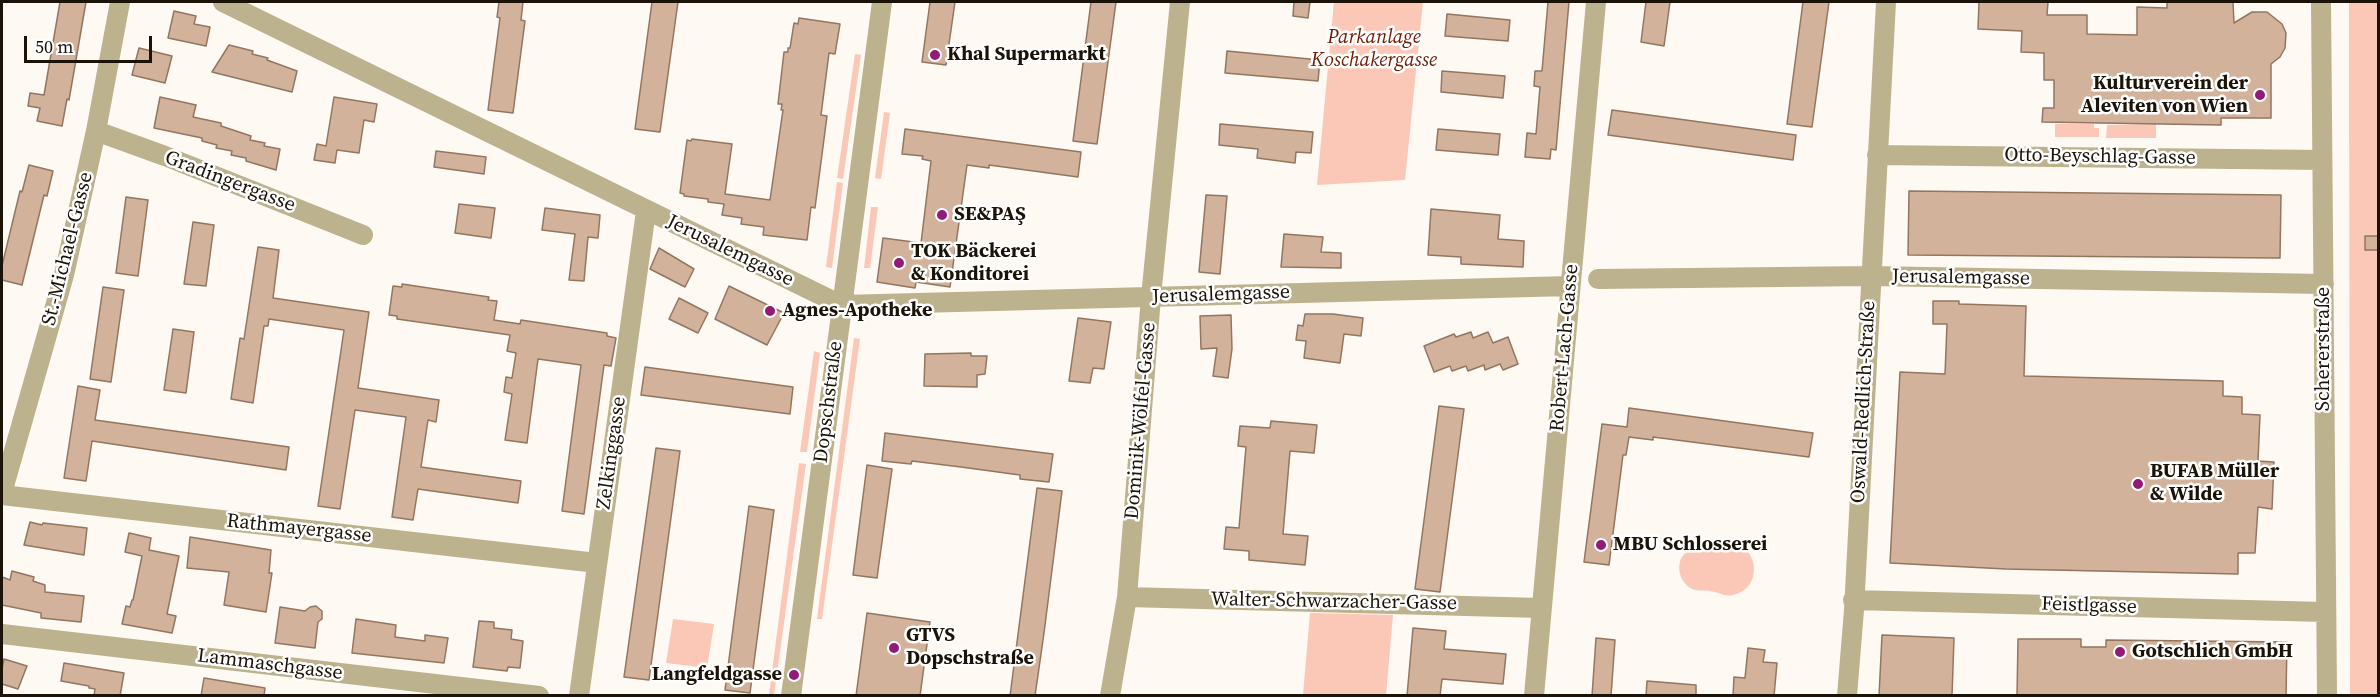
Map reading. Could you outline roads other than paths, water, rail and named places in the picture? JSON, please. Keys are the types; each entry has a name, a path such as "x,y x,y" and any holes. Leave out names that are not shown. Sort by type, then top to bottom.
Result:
{"street":[{"name":"St.-Michael-Gasse","path":"2,494 64,275 96,131 120,2"},
{"name":"Jerusalemgasse","path":"223,2 841,305 1570,286"},
{"name":"Dopschstraße","path":"791,696 882,2"},
{"name":"Dominik-Wölfel-Gasse","path":"1110,696 1127,597 1151,297 1180,2"},
{"name":"Robert-Lach-Gasse","path":"1533,696 1596,2"},
{"name":"Oswald-Redlich-Straße","path":"1847,696 1886,2"},
{"name":"Schererstraße","path":"2321,2 2327,696"},
{"name":"Gradingergasse","path":"96,131 363,235"},
{"name":"Otto-Beyschlag-Gasse","path":"1877,155 2322,159"},
{"name":"Zelkinggasse","path":"579,696 646,211"},
{"name":"Jerusalemgasse","path":"1598,279 1870,276 2324,284"},
{"name":"Rathmayergasse","path":"2,494 597,563"},
{"name":"Walter-Schwarzacher-Gasse","path":"1127,597 1541,608"},
{"name":"Feistlgasse","path":"1853,600 2325,612"},
{"name":"Lammaschgasse","path":"2,634 539,696"}],"place":[{"name":"Khal Supermarkt","path":"935,55"},
{"name":"Kulturverein der Aleviten von Wien","path":"2260,95"},
{"name":"SE&PAŞ","path":"942,215"},
{"name":"TOK Bäckerei & Konditorei","path":"899,263"},
{"name":"Agnes-Apotheke","path":"770,311"},
{"name":"BUFAB Müller & Wilde","path":"2138,484"},
{"name":"MBU Schlosserei","path":"1601,545"},
{"name":"GTVS Dopschstraße","path":"894,648"},
{"name":"Gotschlich GmbH","path":"2120,652"},
{"name":"Langfeldgasse","path":"794,675"}],"park label":[{"name":"Parkanlage Koschakergasse","path":"1374,50"}]}
